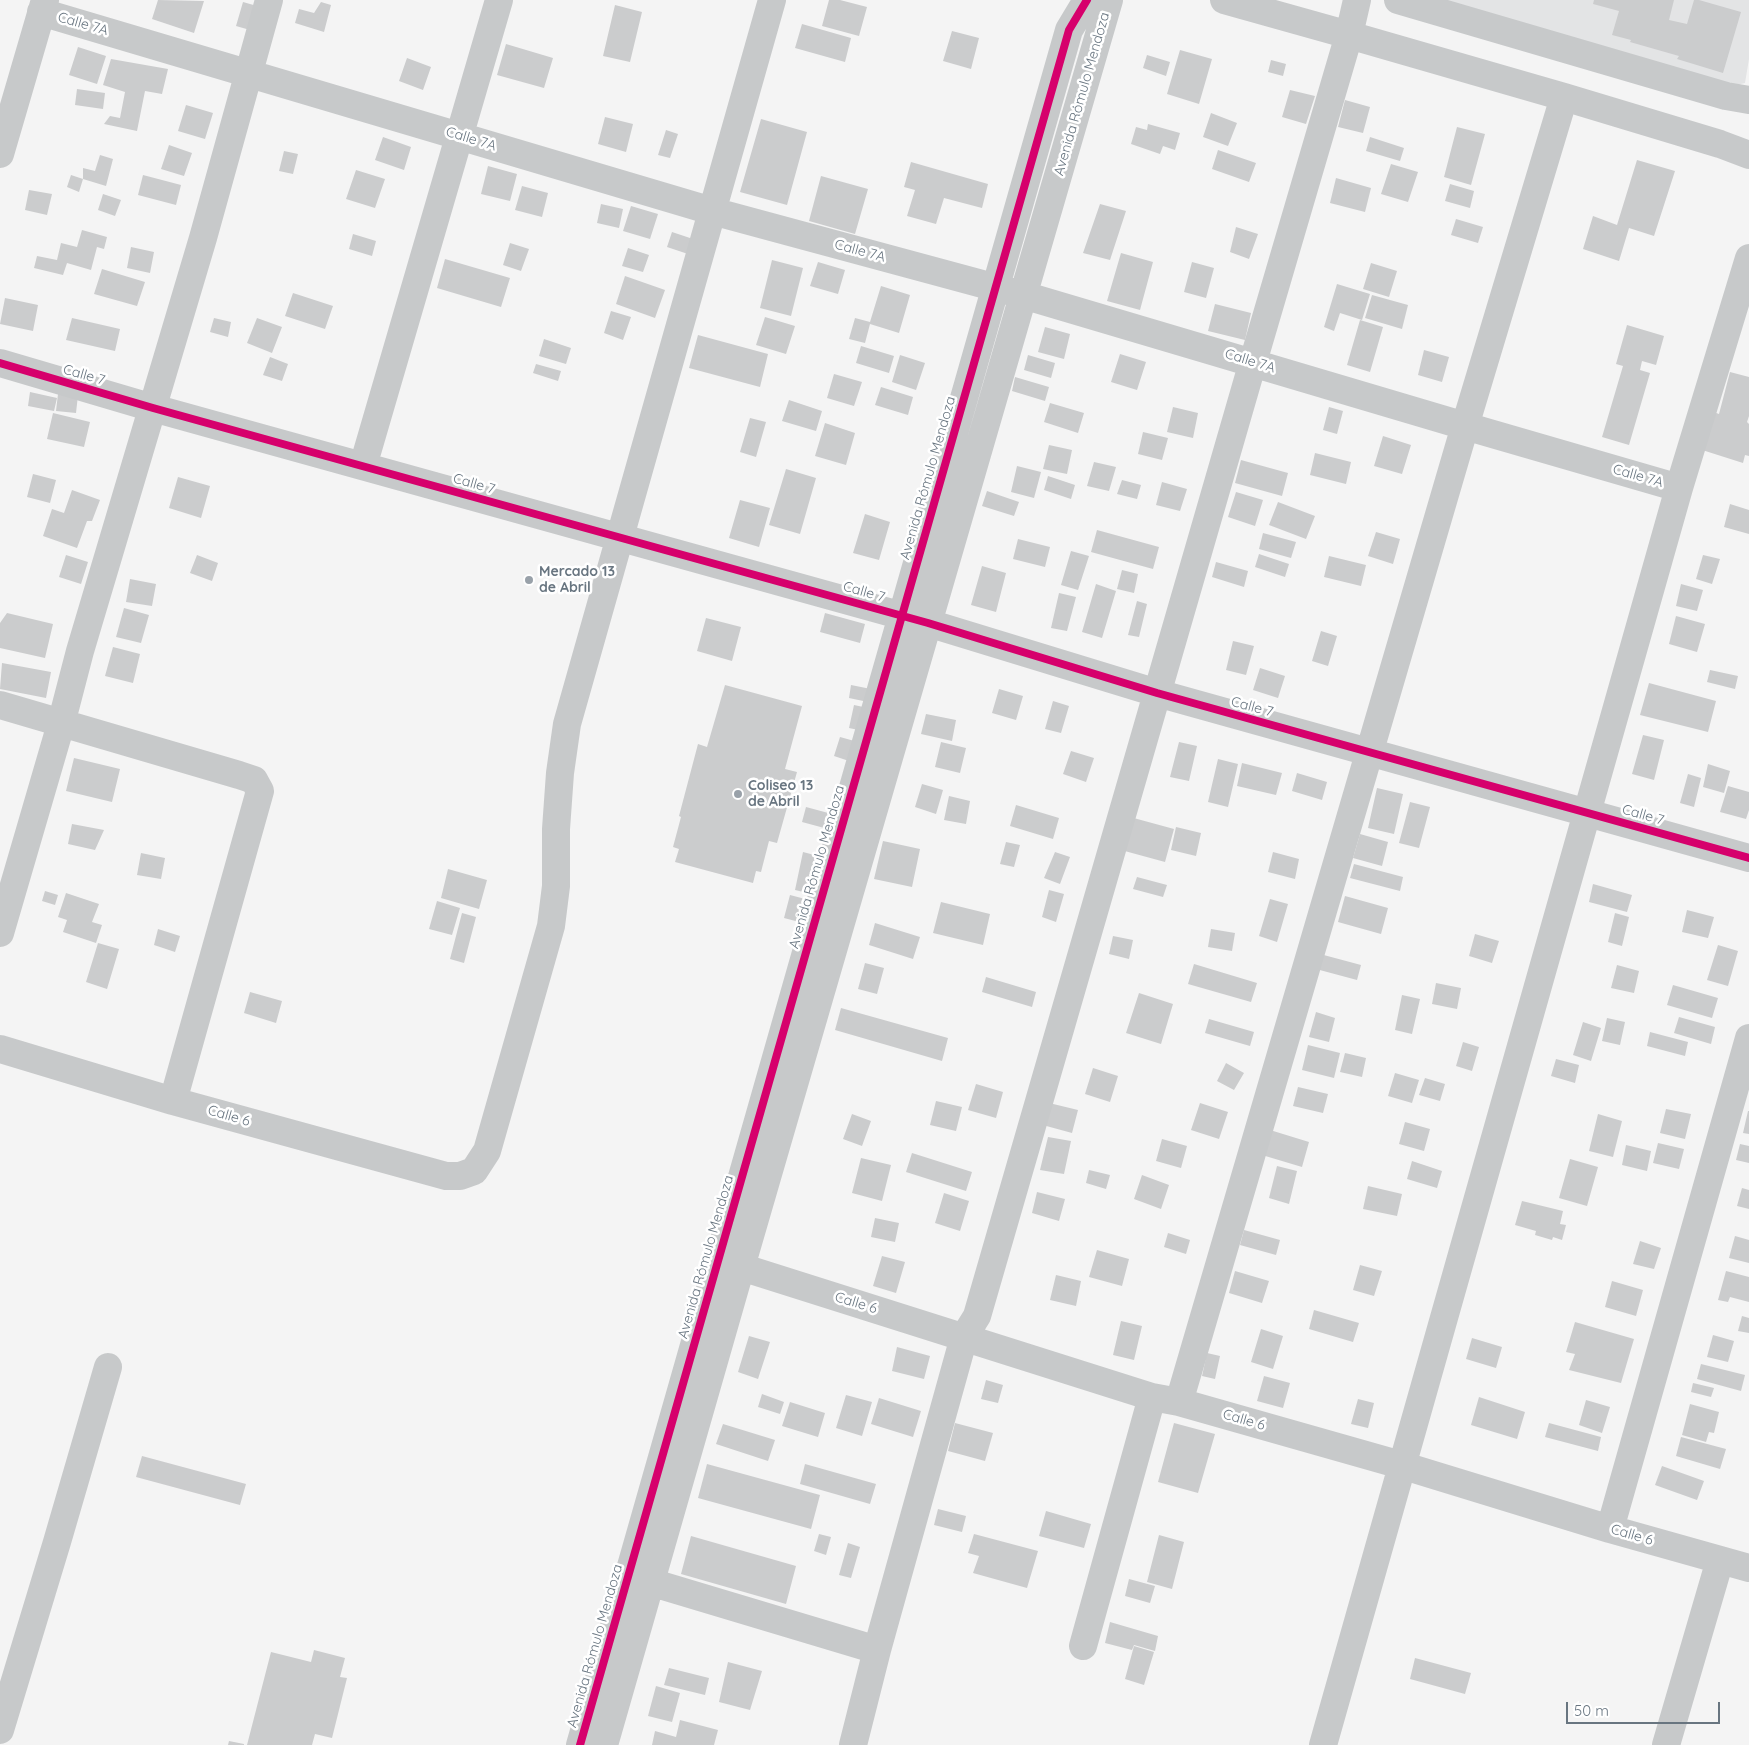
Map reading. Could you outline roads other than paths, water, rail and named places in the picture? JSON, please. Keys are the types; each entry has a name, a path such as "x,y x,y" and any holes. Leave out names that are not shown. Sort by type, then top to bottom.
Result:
{"street":[{"path":"0,933 61,724 80,651 208,222 269,0"},
{"path":"363,466 499,0"},
{"path":"620,537 772,0"},
{"name":"Avenida Rómulo Mendoza","path":"604,1745 638,1580 902,616 1069,30 1087,0"},
{"name":"Avenida Rómulo Mendoza","path":"580,1745 638,1580 741,1267 1109,0"},
{"path":"1224,0 1349,34 1748,152"},
{"path":"853,1745 877,1650 964,1337 977,1316 1252,362 1349,34 1357,0"},
{"path":"1398,0 1726,96 1749,100"},
{"path":"0,154 43,6"},
{"name":"Calle 7A","path":"43,6 248,73 712,211 1024,295 1679,488"},
{"path":"1179,1402 1465,426 1564,97"},
{"path":"1323,1745 1401,1464 1679,488 1749,258"},
{"name":"Calle 7","path":"0,363 153,408 928,622 1157,693 1749,858"},
{"name":"Calle 6","path":"0,1049 173,1101 446,1176 460,1176 474,1171 487,1150 551,926 556,886 556,829 560,773 567,724 620,537"},
{"path":"0,705 254,780 260,791 173,1101"},
{"path":"1610,1529 1749,1038"},
{"name":"Calle 6","path":"741,1267 1152,1397 1179,1402 1401,1464 1610,1529 1749,1568"},
{"path":"0,1730 108,1367"},
{"path":"1084,1646 1152,1397"},
{"path":"1666,1745 1720,1560"},
{"path":"638,1580 877,1650"}],"place":[{"name":"Mercado 13 de Abril","path":"529,580"},
{"name":"Coliseo 13 de Abril","path":"738,794"}]}
